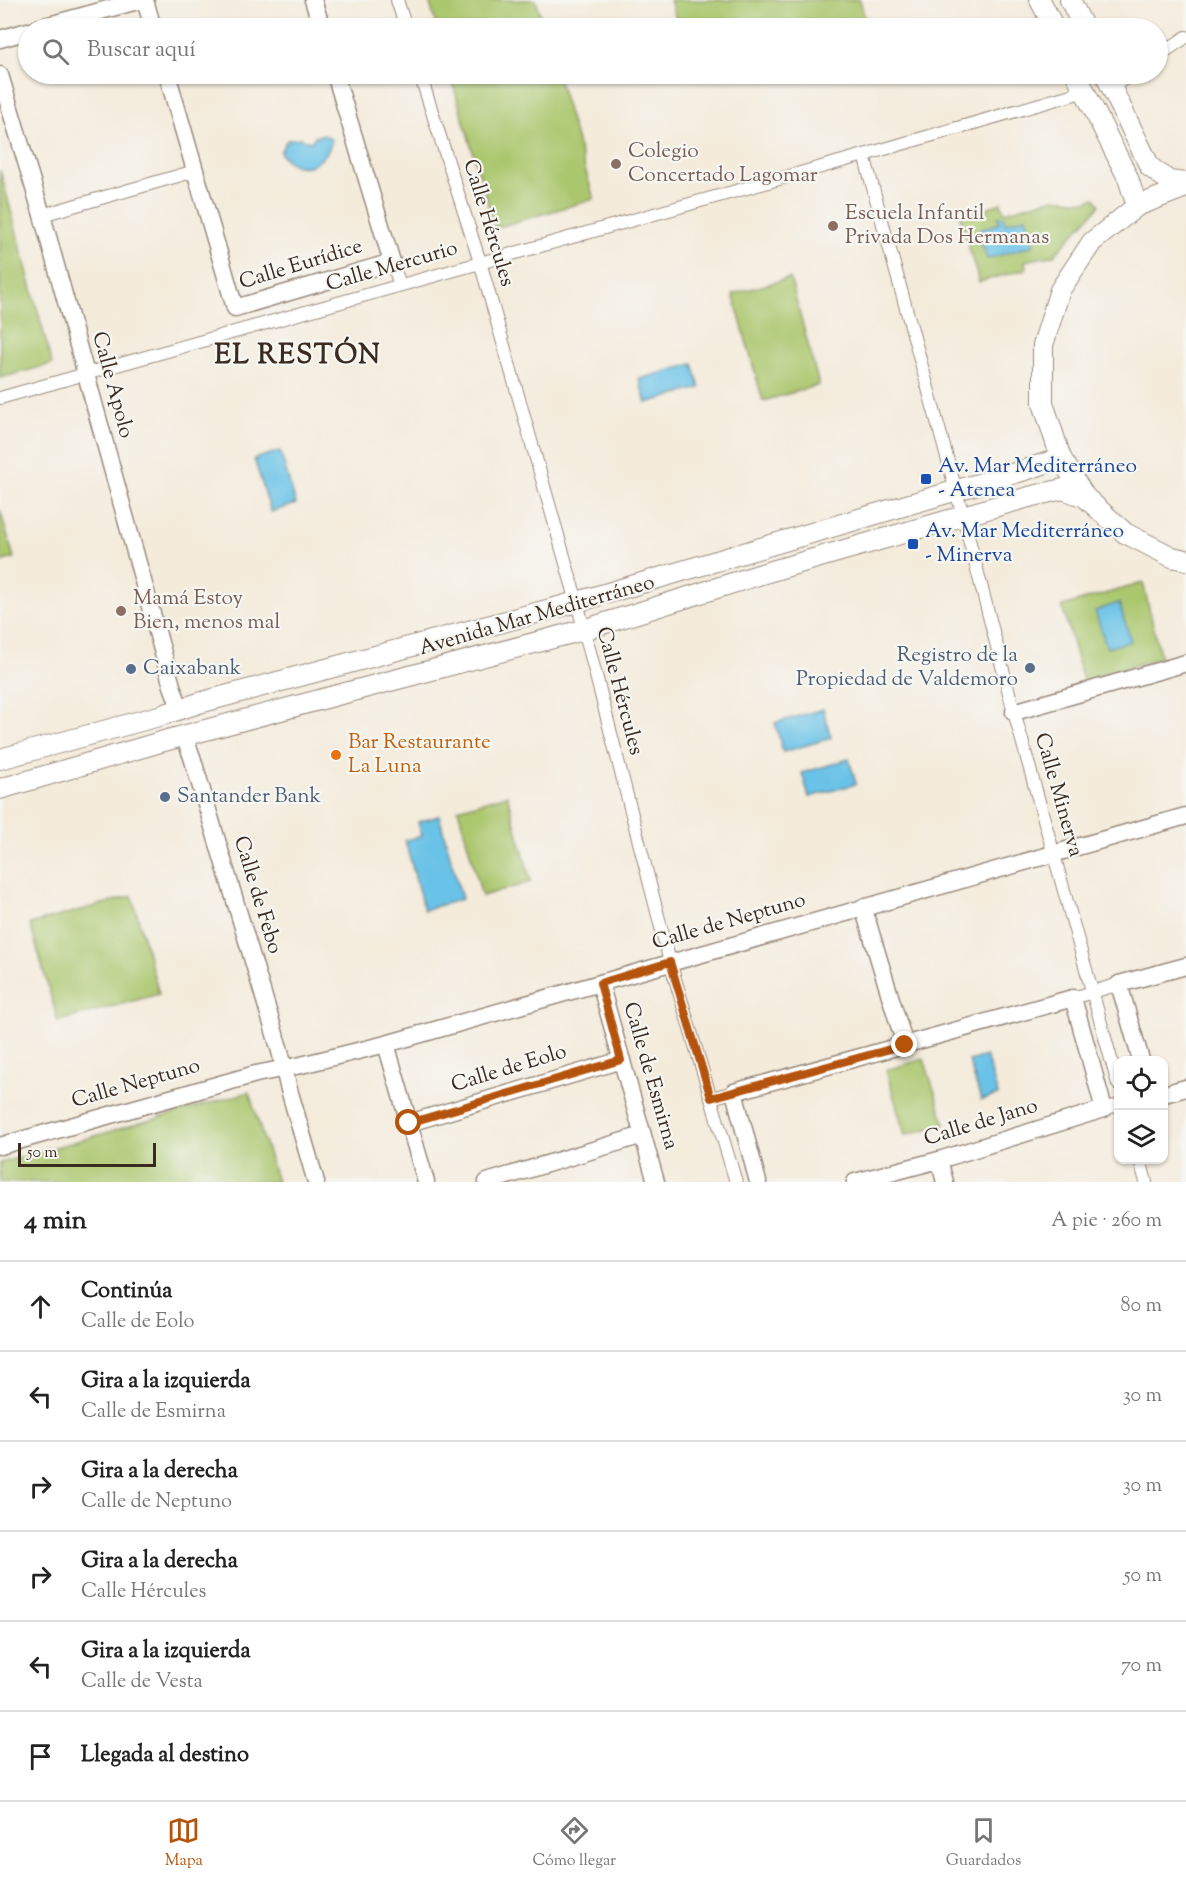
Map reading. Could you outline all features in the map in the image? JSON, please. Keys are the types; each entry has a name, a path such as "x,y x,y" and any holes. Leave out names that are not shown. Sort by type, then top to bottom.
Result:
{"street":[{"path":"76,18 143,0 149,18"},
{"path":"313,0 319,18"},
{"path":"397,0 403,18"},
{"path":"1040,0 1049,18"},
{"path":"1070,0 1079,18"},
{"path":"0,39 18,34"},
{"path":"1168,49 1186,37"},
{"name":"Calle Apolo","path":"0,75 42,215 180,708"},
{"name":"Calle Eurídice","path":"169,84 235,308 392,262 338,84"},
{"name":"Calle Hércules","path":"423,84 480,262 577,602 670,962 736,1182"},
{"name":"Calle Mercurio","path":"0,398 864,155 1074,84"},
{"path":"1081,84 1128,178 1137,206"},
{"path":"1111,84 1150,167 1169,181 1186,185"},
{"name":"Calle Minerva","path":"864,155 1014,712 1114,1066"},
{"path":"42,215 195,171"},
{"path":"1186,185 1137,206 1092,242 1060,290 1043,345 1044,403 1061,458 1085,497 1125,533 1172,557 1186,560"},
{"path":"392,262 399,285"},
{"path":"235,308 242,330"},
{"name":"Avenida Mar Mediterráneo","path":"0,759 159,716 180,708 577,602 1061,458"},
{"name":"Avenida Mar Mediterráneo","path":"0,789 184,736 583,630 768,572 1029,497 1063,489 1085,497"},
{"path":"1014,712 1186,663"},
{"name":"Calle de Febo","path":"184,736 285,1068 288,1086 316,1182"},
{"name":"Calle de Neptuno","path":"285,1068 386,1044 1186,816"},
{"path":"863,907 905,1045"},
{"path":"711,1098 1186,966"},
{"name":"Calle de Esmirna","path":"600,983 656,1182"},
{"path":"1119,984 1140,1056"},
{"path":"1073,998 1111,1107"},
{"path":"386,1044 426,1182"},
{"name":"Calle de Eolo","path":"409,1123 621,1060"},
{"name":"Calle Neptuno","path":"0,1146 285,1068"},
{"path":"1168,1093 1186,1088"},
{"path":"734,1092 758,1182"},
{"name":"Calle de Jano","path":"855,1182 939,1161 1111,1107"},
{"path":"487,1182 643,1135"},
{"path":"939,1161 945,1182"},
{"path":"1141,1164 1146,1182"}],"green space":[{"path":"429,0 536,0 541,18 434,18"},
{"path":"670,0 860,0 865,18 676,18"},
{"path":"453,84 560,84 594,199 495,228"},
{"path":"0,170 52,364 0,378"},
{"path":"1054,198 1086,201 1095,198 1100,205 1054,255 1025,261 1026,269 979,282 960,217 1001,203 1004,212"},
{"path":"790,278 819,385 763,401 733,294"},
{"path":"0,510 14,558 0,562"},
{"path":"1143,583 1161,658 1083,680 1062,606"},
{"path":"507,795 531,882 482,896 458,809"},
{"path":"132,896 159,994 58,1021 30,924"},
{"path":"924,1059 945,1124 905,1135 886,1070"},
{"path":"249,1092 277,1182 0,1182 0,1163"}],"water":[{"path":"323,134 332,140 329,149 324,156 310,166 294,165 280,152 287,140 300,138 311,142 315,137"},
{"path":"1003,216 1005,223 1026,217 1034,245 987,259 978,230 1000,223 998,217"},
{"path":"693,364 700,388 646,403 639,379"},
{"path":"280,451 296,504 271,512 254,459"},
{"path":"1119,603 1131,641 1107,648 1095,611"},
{"path":"823,709 831,738 783,752 775,723"},
{"path":"849,759 856,784 809,797 802,773"},
{"path":"439,816 462,899 424,910 405,840 422,836 418,822"},
{"path":"986,1056 998,1095 981,1100 969,1061"}],"place":[{"name":"Colegio Concertado Lagomar","path":"616,164"},
{"name":"Escuela Infantil Privada Dos Hermanas","path":"833,226"},
{"name":"Av. Mar Mediterráneo - Atenea","path":"926,479"},
{"name":"Av. Mar Mediterráneo - Minerva","path":"913,544"},
{"name":"Mamá Estoy Bien, menos mal","path":"121,611"},
{"name":"Registro de la Propiedad de Valdemoro","path":"1030,668"},
{"name":"Caixabank","path":"131,669"},
{"name":"Bar Restaurante La Luna","path":"336,755"},
{"name":"Santander Bank","path":"165,797"}],"district":[{"name":"EL RESTÓN","path":"298,356"}],"route":[{"path":"409,1123 621,1060 600,983 670,962 711,1098 905,1045"}]}
